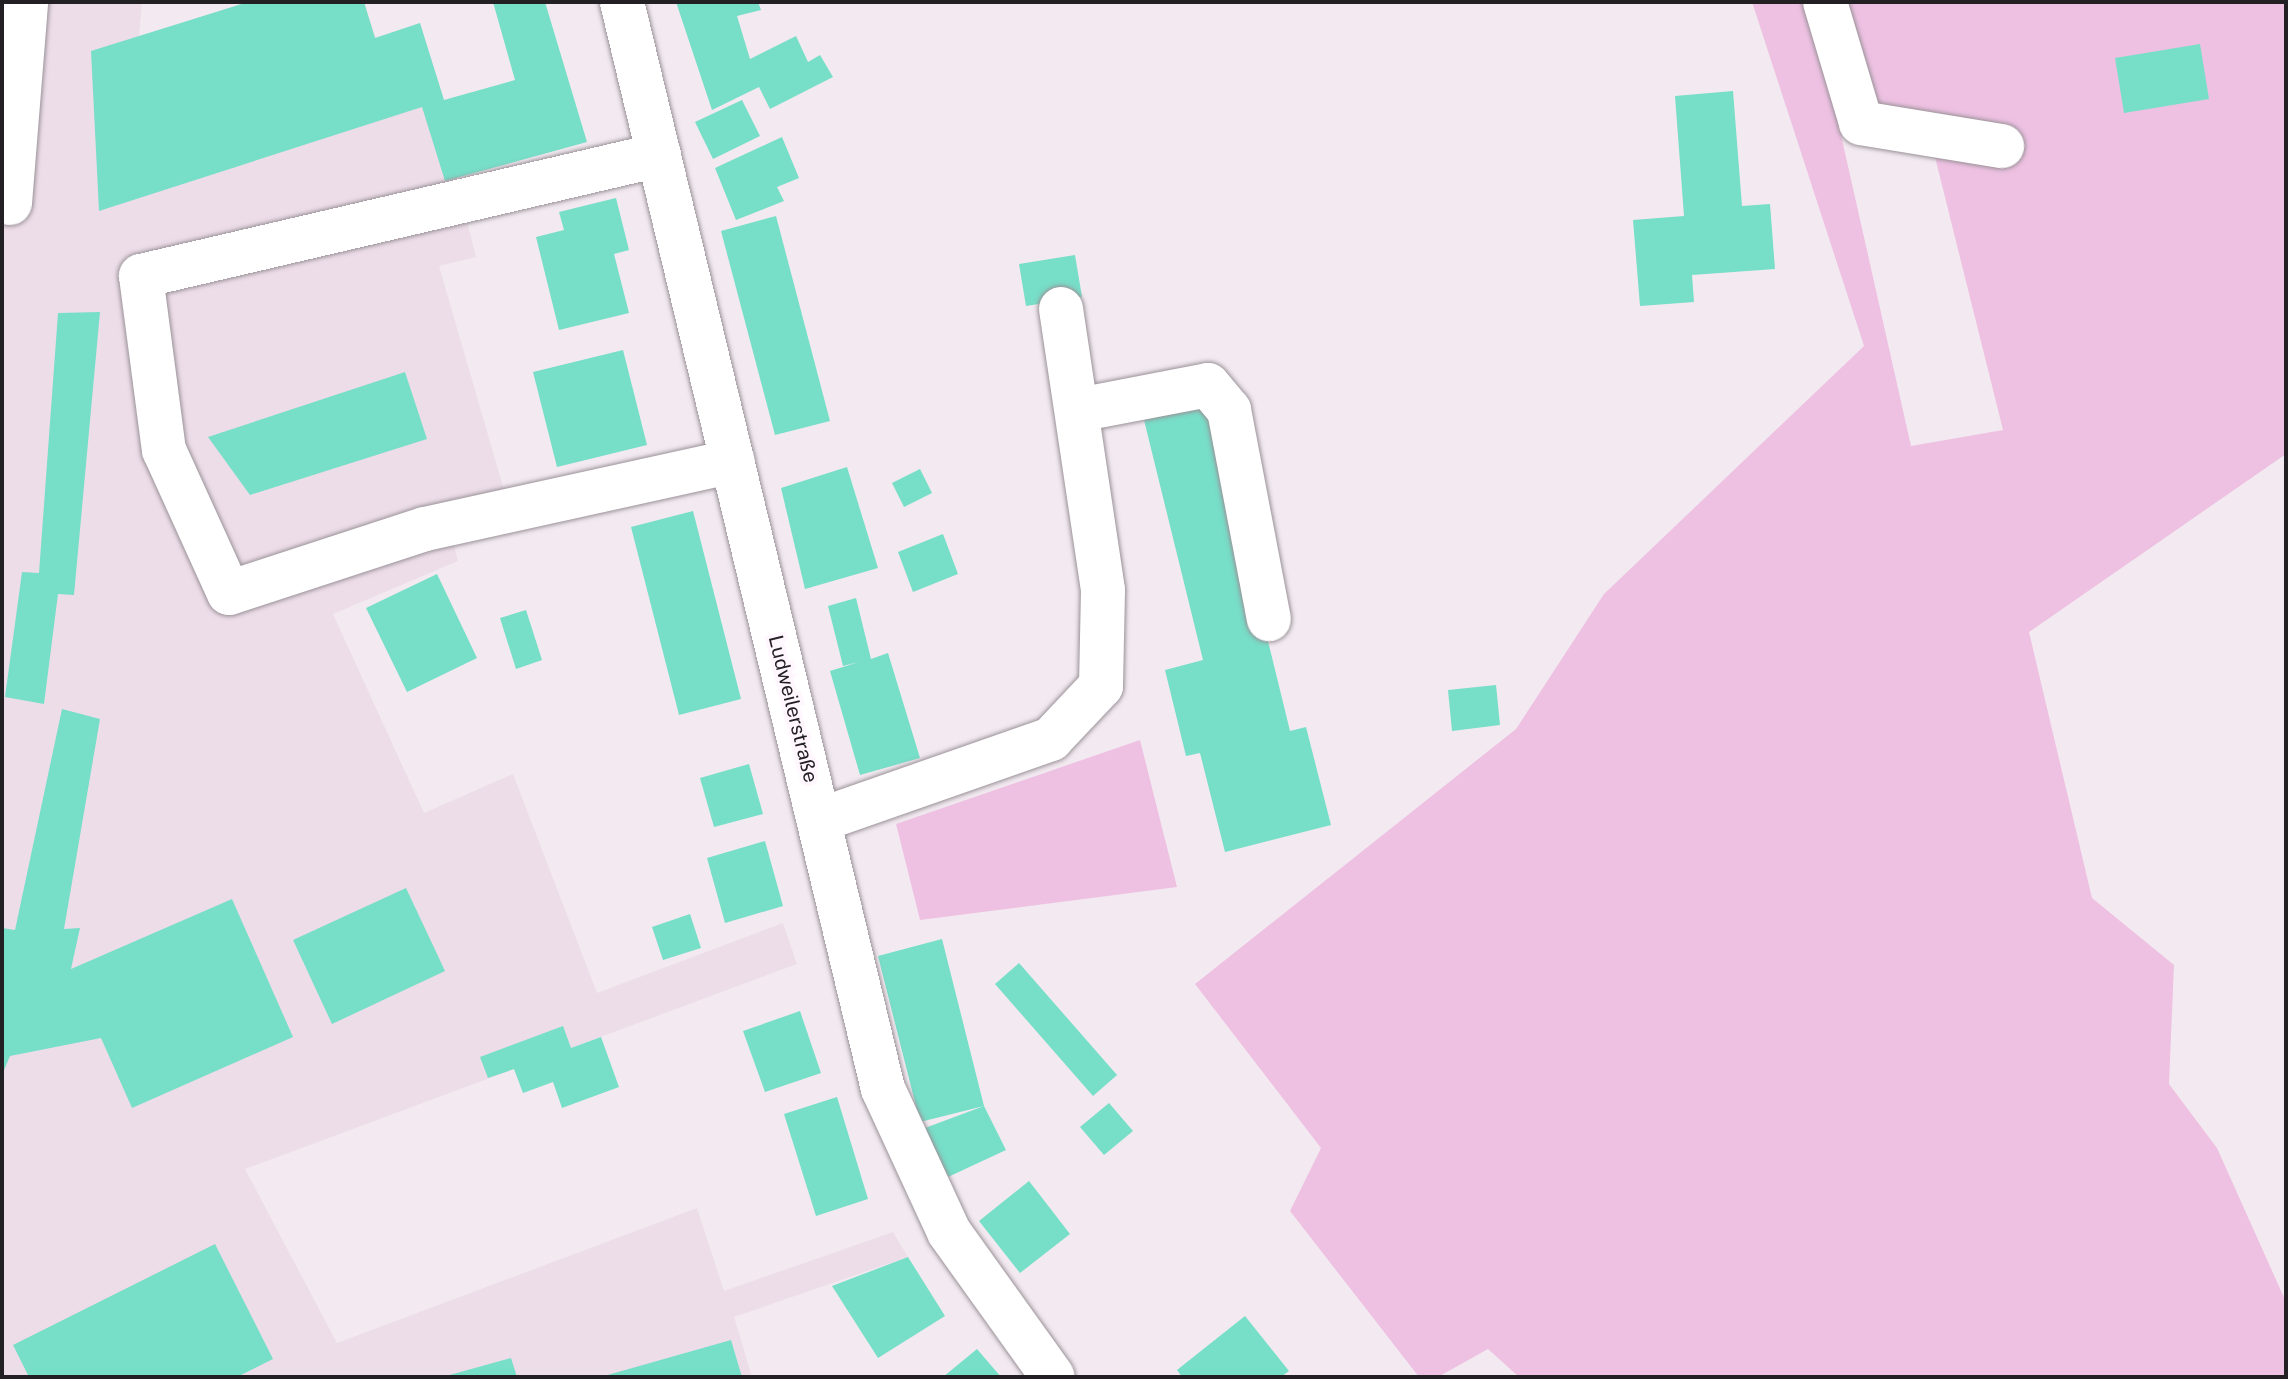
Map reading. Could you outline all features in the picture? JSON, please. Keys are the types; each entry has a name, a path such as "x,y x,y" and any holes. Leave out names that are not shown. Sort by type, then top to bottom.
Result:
{"main road":[{"path":"10,203 26,2"},
{"name":"Ludweilerstraße","path":"622,2 883,1089 905,1143 949,1232 1053,1377"},
{"path":"1825,2 1861,123 2002,146"},
{"path":"659,155 141,276 164,450 229,593 434,527 733,461"},
{"path":"820,820 1051,739 1101,686 1103,590 1061,309"},
{"path":"1078,410 1208,385 1229,410 1269,619"}],"shaded area":[{"path":"42,2 142,2 139,37 248,2 364,2 376,38 420,23 444,100 437,102 476,257 439,266 504,490 445,508 458,561 333,614 424,813 513,774 597,993 783,923 797,964 245,1169 337,1343 697,1208 724,1291 893,1232 908,1257 734,1317 752,1377 2,1377 2,202"},
{"path":"1752,2 2286,2 2286,454 2029,632 2092,898 2174,965 2169,1084 2217,1148 2286,1302 2286,1377 1519,1377 1488,1349 1438,1377 1419,1377 1290,1211 1321,1148 1195,984 1516,729 1604,594 1864,346","holes":["1841,135 1932,145 2003,430 1911,446"]},
{"path":"1140,740 1177,887 920,920 896,824"}],"building":[{"path":"248,2 364,2 375,38 420,23 444,100 515,80 493,2 545,2 587,142 445,181 422,107 99,211 91,51"},
{"path":"676,2 758,2 761,10 737,16 750,59 796,36 808,62 820,55 833,77 770,109 759,87 712,110"},
{"path":"2200,44 2209,99 2124,113 2115,58"},
{"path":"1733,91 1742,206 1770,204 1775,269 1692,275 1694,302 1640,306 1633,220 1684,216 1675,96"},
{"path":"742,100 760,136 713,159 695,122"},
{"path":"782,137 799,178 777,187 784,201 736,220 715,168"},
{"path":"616,198 629,250 614,254 629,313 559,330 536,237 564,230 559,212"},
{"path":"776,216 830,421 775,435 721,231"},
{"path":"1075,255 1082,297 1026,306 1019,264"},
{"path":"100,312 74,595 58,594 44,704 5,697 22,572 39,573 58,313"},
{"path":"623,350 647,445 557,467 533,372"},
{"path":"405,372 427,439 250,495 208,437"},
{"path":"1210,404 1290,731 1306,727 1331,825 1225,852 1200,753 1186,756 1165,670 1203,660 1144,420"},
{"path":"847,467 878,568 805,589 781,488"},
{"path":"920,469 932,493 904,507 892,483"},
{"path":"693,511 741,699 679,715 631,527"},
{"path":"943,534 958,574 913,592 898,552"},
{"path":"437,574 477,658 407,692 366,608"},
{"path":"856,598 871,659 888,653 920,758 860,775 830,671 859,662 843,666 828,606"},
{"path":"526,610 542,660 516,669 500,618"},
{"path":"1496,685 1500,725 1452,731 1448,690"},
{"path":"62,709 100,719 64,929 80,928 71,969 232,899 293,1037 132,1108 101,1038 10,1056 2,1075 2,928 15,930"},
{"path":"749,764 763,814 714,827 700,778"},
{"path":"765,841 783,906 725,923 707,858"},
{"path":"406,888 445,971 332,1024 293,940"},
{"path":"690,914 701,948 663,960 652,927"},
{"path":"942,939 984,1106 920,1122 878,956"},
{"path":"1019,963 1117,1075 1093,1096 995,984"},
{"path":"800,1011 821,1073 765,1092 743,1031"},
{"path":"563,1026 571,1048 601,1037 619,1087 562,1108 553,1082 523,1093 514,1069 488,1078 480,1057"},
{"path":"837,1097 868,1199 816,1216 784,1114"},
{"path":"1109,1103 1133,1131 1104,1155 1080,1127"},
{"path":"984,1106 1006,1150 948,1177 925,1128"},
{"path":"1029,1181 1070,1234 1020,1273 979,1221"},
{"path":"215,1244 273,1359 237,1377 29,1377 13,1345"},
{"path":"908,1257 945,1316 878,1358 832,1286"},
{"path":"1245,1316 1289,1371 1281,1377 1182,1377 1177,1370"},
{"path":"731,1340 742,1377 604,1376"},
{"path":"977,1349 1001,1377 943,1377"},
{"path":"511,1358 517,1377 446,1377 446,1376"}]}
